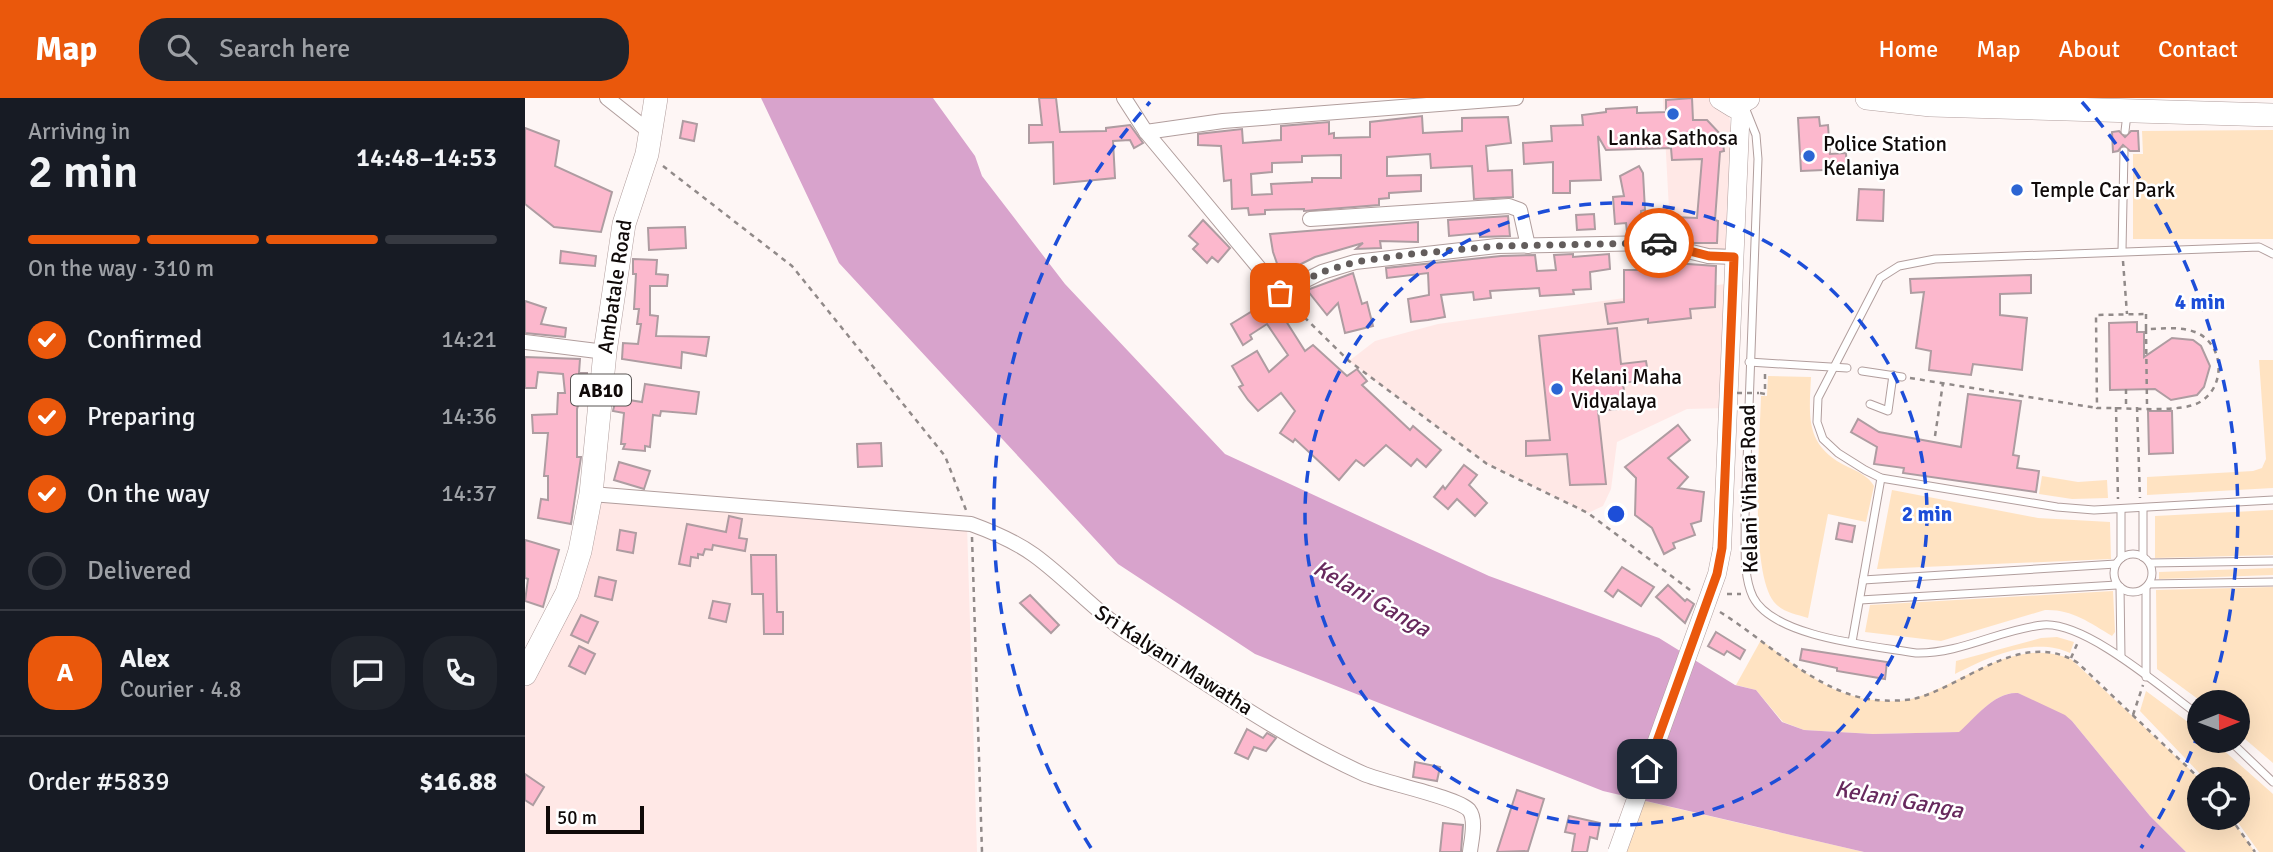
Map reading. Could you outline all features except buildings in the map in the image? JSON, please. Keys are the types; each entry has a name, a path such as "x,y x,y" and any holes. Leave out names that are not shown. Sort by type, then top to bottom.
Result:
{"main road":[{"name":"Ambatale Road","path":"525,674 566,593 580,551 591,494 605,352 624,224 649,143 656,98"},
{"path":"1867,98 2126,121 2170,105 2273,115"}],"street":[{"path":"607,98 649,143"},
{"path":"1124,98 1146,132 1280,293 1322,272 1355,262 1412,254 1528,246 1654,243 1709,256 1734,257"},
{"path":"1146,132 1223,121 1516,98"},
{"path":"1617,852 1717,574 1722,548 1734,257 1736,102"},
{"path":"1310,219 1509,206 1520,210 1528,246"},
{"path":"525,342 605,352"},
{"name":"Sri Kalyani Mawatha","path":"591,494 971,524 1034,555 1102,616 1316,752 1380,781 1455,802 1468,810 1472,819 1470,852"}],"lane":[{"name":"Kelani Vihara Road","path":"1736,102 1753,123 1758,159 1749,362 1746,553 1752,594 1773,616 1792,628 1852,642 1932,653 2044,625 2081,635 2121,657 2187,707"},
{"path":"2122,250 2124,151"},
{"path":"2273,254 2259,247 2122,250 1935,259 1899,266 1880,278 1818,398 1817,422 1823,439 1838,453 1881,478 2057,508 2142,509 2273,500"},
{"path":"1749,362 1847,368"},
{"path":"1862,371 1897,376 1888,411 1870,404"},
{"path":"1852,642 1881,478"},
{"path":"2120,509 2119,561 2114,578 2119,586 2121,657"},
{"path":"2142,509 2146,560 2152,574 2147,586 2145,677"},
{"path":"1863,580 2119,561 2135,554 2146,560 2273,561"},
{"path":"1860,600 2119,586 2133,592 2147,586 2273,582"},
{"path":"2243,753 2273,782"}],"path":[{"path":"649,143 792,266 945,456 971,524 982,852"},
{"path":"2123,261 2127,314"},
{"path":"1280,293 1349,361 1487,464 1588,513 1697,595"},
{"path":"2097,408 2096,315 2127,314 2146,314 2147,407"},
{"path":"1897,376 2097,408 2184,407 2199,402 2217,383 2220,366 2216,351 2205,337 2194,331 2146,329"},
{"path":"1737,393 1765,394 1765,378"},
{"path":"1935,436 1943,383"},
{"path":"2126,389 2126,407"},
{"path":"2116,407 2120,509"},
{"path":"2137,407 2142,509"},
{"path":"1717,595 1752,594"},
{"path":"1715,609 1841,692 1876,700 1913,699 1985,664 2023,655 2050,653 2071,659 2187,767"},
{"path":"2071,659 2081,635"},
{"path":"2133,715 2145,677"},
{"path":"2239,830 2255,852"}],"shaded area":[{"path":"1663,98 1721,98 1728,104 1736,175 1734,257 1671,247"},
{"path":"2273,130 2273,239 2133,239 2133,154 2143,154 2142,131"},
{"name":"Kelani Maha Vidyalaya","path":"1732,283 1727,408 1687,409 1617,442 1611,489 1603,506 1588,513 1487,464 1349,361 1375,341 1438,324"},
{"path":"2259,360 2273,360 2273,488 2147,495 2147,477 2253,471 2262,468 2266,459"},
{"path":"1768,376 1811,377 1810,418 1817,440 1834,459 1863,475 1874,486 1866,522 1828,514 1808,618 1785,610 1774,602 1766,586 1761,562 1759,442 1761,396 1767,396"},
{"path":"2042,476 2078,482 2107,480 2108,498 2072,499 2039,494"},
{"path":"1892,490 2038,518 2110,522 2111,559 1877,569"},
{"path":"599,496 967,525 977,852 525,852 525,688 554,637"},
{"path":"2273,510 2273,555 2155,558 2155,516"},
{"path":"2273,568 2273,575 2159,579 2159,572"},
{"path":"2273,587 2273,763 2251,744 2251,690 2187,691 2157,669 2156,590"},
{"path":"2113,591 2115,632 2112,636 2088,621 2054,610 2045,610 1941,641 1865,632 1870,605"},
{"path":"2057,637 2074,642 2070,653 2056,648 2026,648 1996,655 1955,674 1956,661 2041,638"},
{"path":"1761,640 1831,688 1878,701 1915,698 2010,657 2050,653 2071,659 2187,767 2187,830 2239,830 2255,852 2186,852 2150,816 2072,721 2018,693 2001,696 1993,701 1960,732 1873,734 1804,730 1783,722 1756,690 1736,685"},
{"path":"2146,691 2187,721 2187,753 2227,753 2242,767 2194,767 2140,711"},
{"path":"2250,774 2273,794 2273,852 2259,852 2243,830 2250,830"},
{"path":"1645,801 1864,852 1626,852"}],"water":[{"name":"Kelani Ganga","path":"761,98 933,98 975,156 982,176 1065,284 1225,454 1489,576 1659,638 1735,685 1756,690 1782,722 1804,730 1873,734 1959,732 1993,701 2001,696 2018,693 2065,715 2072,721 2150,816 2186,852 1864,852 1603,791 1255,654 1118,564 839,263"}],"way so far":[{"path":"1280,293 1322,272 1355,262 1412,254 1497,246 1659,243"}],"place":[{"name":"Lanka Sathosa","path":"1673,114"},
{"name":"Police Station Kelaniya","path":"1809,156"},
{"name":"Temple Car Park","path":"2017,190"},
{"name":"Kelani Maha Vidyalaya","path":"1557,389"}],"route":[{"path":"1647,769 1717,574 1722,548 1734,257 1709,256 1659,243"}]}
